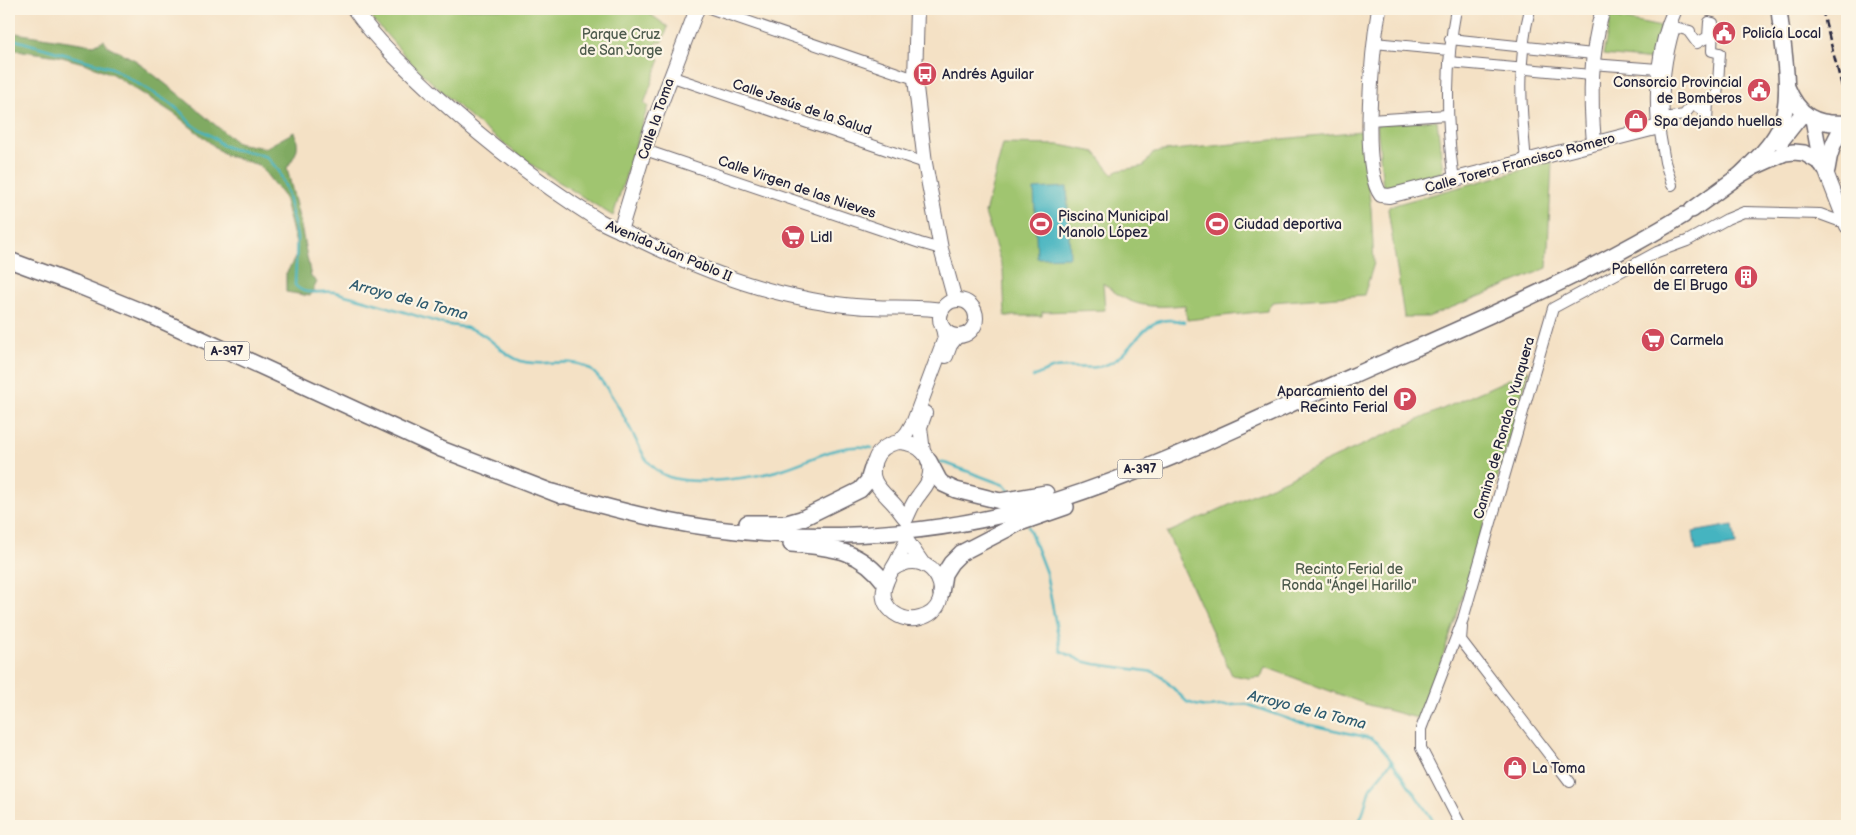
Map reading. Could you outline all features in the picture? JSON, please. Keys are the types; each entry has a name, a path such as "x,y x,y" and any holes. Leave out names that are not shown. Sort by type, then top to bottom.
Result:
{"main road":[{"path":"1779,9 1787,86 1792,100 1809,117 1825,124 1846,123 1833,142 1824,167"},
{"path":"1740,175 1762,153 1777,133 1782,122 1787,86"},
{"path":"1754,167 1784,139 1799,118 1809,117"},
{"path":"1809,117 1824,167"},
{"path":"1740,175 1785,153 1794,152 1804,153 1824,167"},
{"name":"A-397","path":"9,260 143,312 441,449 553,492 604,507 660,520 738,532 833,535 926,529 982,520 1058,500 1125,476 1310,396 1569,278 1654,234 1740,175"},
{"path":"926,456 939,480 956,490 1000,501 1025,498 1067,489 1102,477 1310,396"},
{"path":"941,592 944,574 961,553 1017,524 1106,493 1213,447 1253,421"},
{"path":"441,449 471,454 531,478 637,508 685,518 732,523 787,523 801,519 860,490 868,481 872,466"},
{"path":"553,492 605,514 660,528 710,536 834,548 856,557 876,570 885,583"}],"street":[{"name":"Avenida Juan Pablo II","path":"354,9 362,21 410,72 495,147 545,184 593,216 620,231 707,271 781,293 855,306 942,310"},
{"name":"Calle la Toma","path":"620,231 670,76 697,9"},
{"path":"712,9 916,79"},
{"path":"917,9 916,79 925,163 941,249 955,300"},
{"path":"1379,9 1374,43 1370,120 1447,115"},
{"path":"1454,181 1447,115 1450,39 1456,9"},
{"path":"1526,161 1522,118 1521,68 1522,47 1530,9"},
{"path":"1594,143 1592,64 1603,9"},
{"path":"1672,185 1659,127 1657,102 1658,69 1664,40 1675,9"},
{"path":"1709,22 1713,23 1712,51 1720,53 1717,98 1710,98 1710,102 1708,101 1706,121 1704,121 1703,111 1693,104 1684,115 1664,118 1662,99 1670,43 1675,27 1690,31 1697,43 1708,37 1709,22"},
{"path":"1450,39 1522,47 1592,64"},
{"path":"1374,43 1450,50"},
{"path":"1449,62 1521,68 1592,64 1658,69"},
{"name":"Calle Jesús de la Salud","path":"670,76 925,163"},
{"name":"Calle Torero Francisco Romero","path":"1370,120 1370,146 1376,188 1381,195 1389,196 1454,181 1659,127"},
{"name":"Calle Virgen de las Nieves","path":"645,150 941,249"},
{"path":"1824,167 1846,222"},
{"path":"1820,214 1839,203"},
{"name":"Camino de Ronda a Yunquera","path":"1461,826 1421,748 1421,729 1462,619 1553,308 1657,252 1687,241 1744,212 1820,214 1846,222"},
{"path":"899,442 908,433 914,421 945,338 940,319 942,310 945,305 955,300 963,300 976,311 976,321 972,330 962,336 952,335 943,328"},
{"path":"926,456 916,446 908,442 899,442 890,444 882,449 876,456 872,466 874,482 906,519 929,479 930,470 920,427 950,344 957,336"},
{"path":"884,494 892,499 902,500 919,494"},
{"path":"893,569 907,562 923,564 931,568 937,575 941,592 939,602 927,616 918,619 908,619 892,611 886,602 884,593 885,583 907,541 923,564"},
{"path":"1462,619 1461,640 1570,782"}],"green space":[{"name":"Parque Cruz de San Jorge","path":"364,9 643,9 668,27 662,43 658,41 653,53 660,59 644,104 648,106 613,216 529,163 472,119 414,66"},
{"path":"1611,17 1661,27 1654,60 1603,55"},
{"path":"9,32 94,45 104,40 106,45 135,60 237,143 265,148 294,132 297,147 293,159 287,168 311,277 317,282 310,296 286,292 286,274 296,256 296,244 284,197 259,165 225,155 176,115 112,74 87,64 58,56 9,49"},
{"path":"1437,120 1443,172 1383,187 1377,124"},
{"name":"Ciudad deportiva","path":"1361,131 1371,209 1374,263 1364,295 1272,302 1267,311 1187,320 1185,305 1151,306 1132,302 1103,283 1105,310 1042,312 1042,316 1005,316 1003,270 985,213 1003,144 1060,145 1095,152 1113,175 1116,171 1144,166 1154,152"},
{"path":"1552,162 1547,268 1428,317 1404,317 1388,209 1390,206"},
{"name":"Recinto Ferial de Ronda \"Ángel Harillo\"","path":"1529,370 1458,612 1421,719 1368,705 1265,667 1261,677 1248,678 1232,675 1167,533"}],"water":[{"path":"1067,187 1070,257 1037,258 1034,189"},
{"path":"1733,525 1736,545 1696,551 1693,532"}],"waterway":[{"name":"Arroyo de la Toma","path":"9,38 112,68 170,103 191,124 213,137 222,145 267,157 279,171 287,191 297,237 295,285 299,289 308,292 336,292 440,323 470,329 480,333 508,355 521,361 529,363 564,362 588,368 596,374 612,396 645,458 665,476 695,481 742,478 783,469 848,447 872,448"},
{"path":"1033,377 1055,368 1091,368 1105,365 1121,355 1143,332 1159,321 1184,322"},
{"name":"Arroyo de la Toma","path":"939,462 1004,485 1011,493"},
{"name":"Arroyo de la Toma","path":"1028,526 1046,573 1061,651 1082,661 1095,664 1154,672 1162,677 1187,702 1196,705 1206,707 1246,704 1297,722 1371,738 1386,753 1437,826"},
{"path":"1356,826 1362,816 1370,788 1392,761"}],"railway":[{"path":"1822,9 1847,106"}],"place":[{"name":"Policía Local","path":"1724,33"},
{"name":"Andrés Aguilar","path":"925,74"},
{"name":"Consorcio Provincial de Bomberos","path":"1759,90"},
{"name":"Spa dejando huellas","path":"1636,121"},
{"name":"Piscina Municipal Manolo López","path":"1041,224"},
{"name":"Ciudad deportiva","path":"1217,224"},
{"name":"Lidl","path":"793,237"},
{"name":"Pabellón carretera de El Brugo","path":"1746,277"},
{"name":"Carmela","path":"1653,340"},
{"name":"Aparcamiento del Recinto Ferial","path":"1405,399"},
{"name":"La Toma","path":"1515,768"}]}
